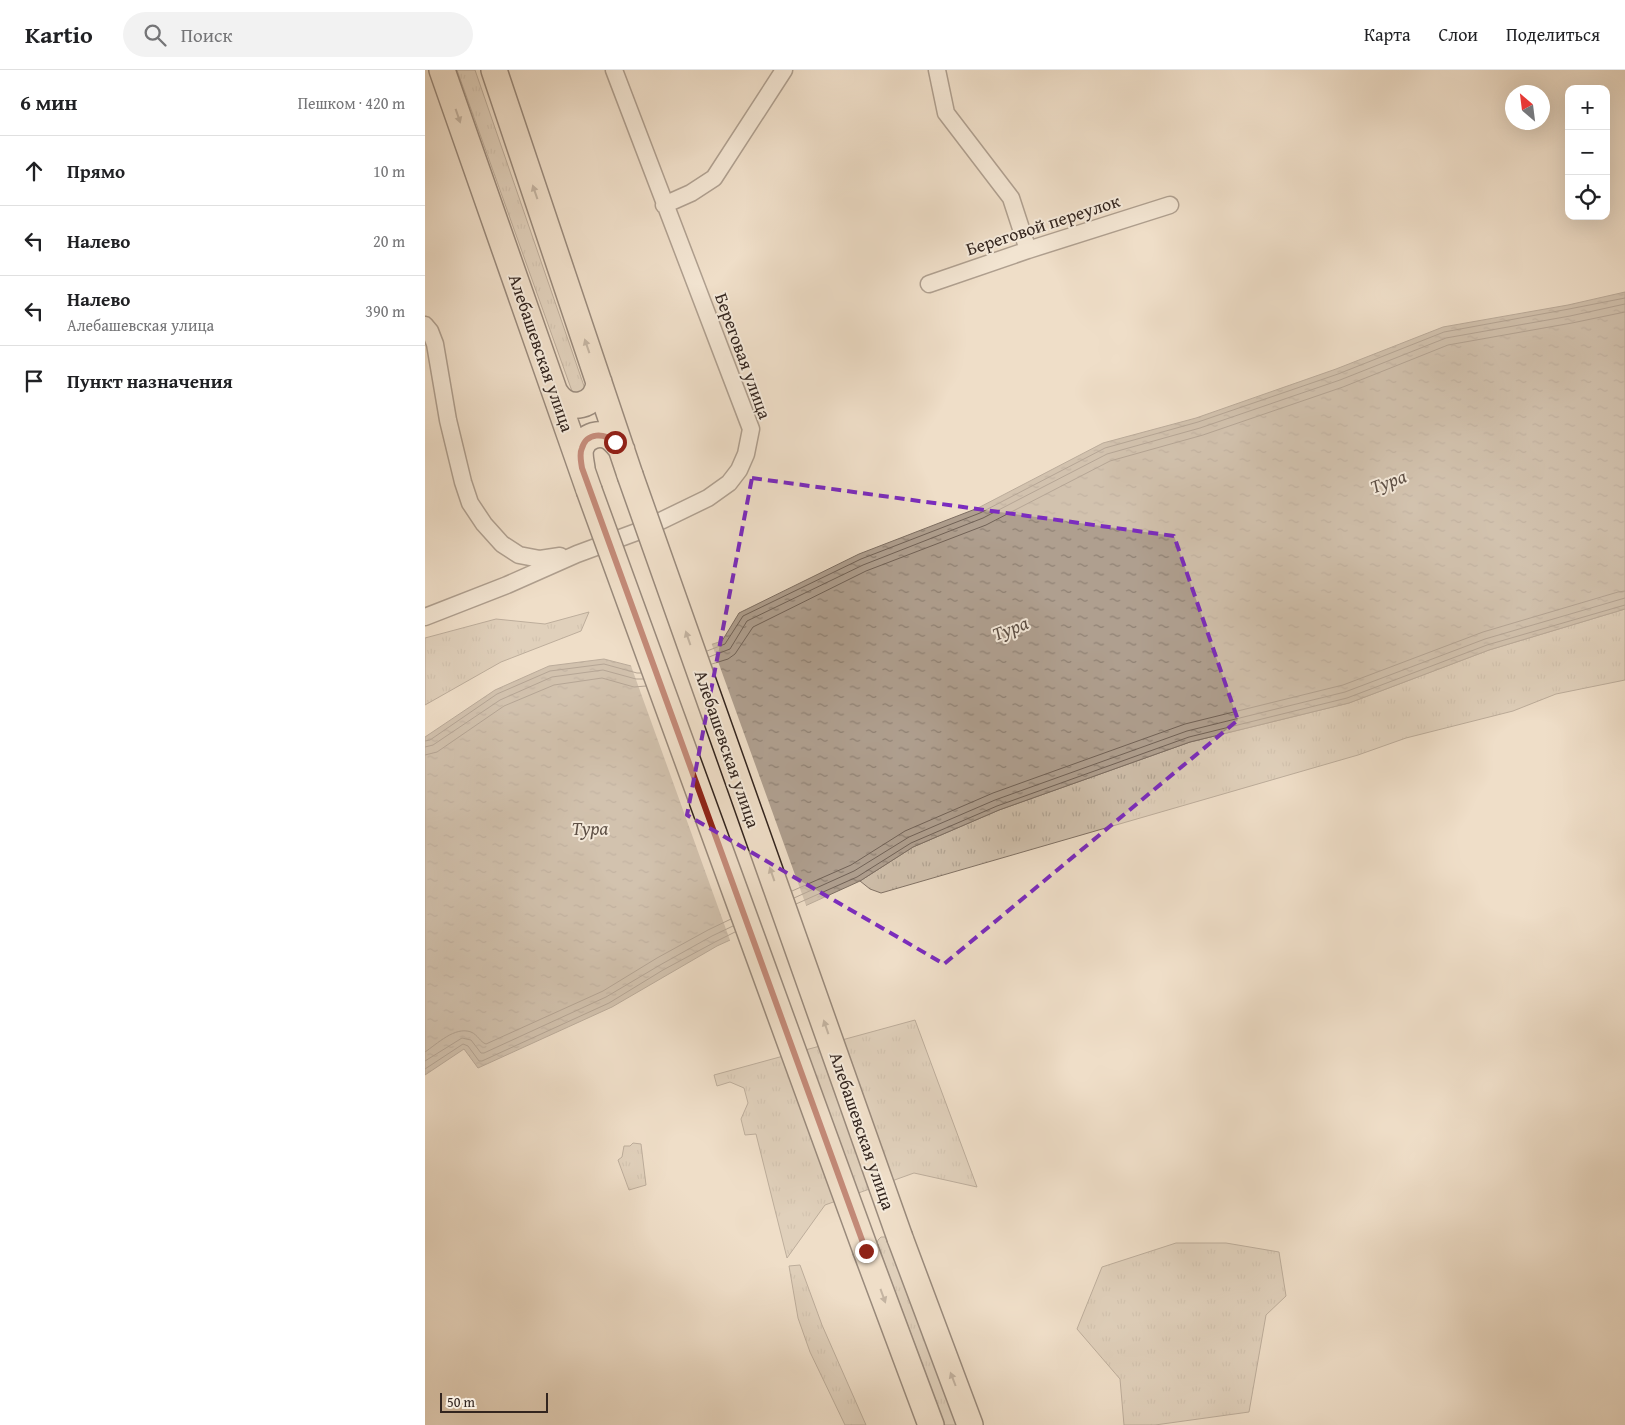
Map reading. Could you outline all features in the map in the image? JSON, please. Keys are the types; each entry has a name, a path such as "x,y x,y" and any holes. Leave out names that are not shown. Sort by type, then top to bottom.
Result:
{"main road":[{"name":"Алебашевская улица","path":"442,70 586,479 931,1425"},
{"name":"Алебашевская улица","path":"494,70 630,475 900,1238 970,1425"},
{"path":"555,392 560,400 576,406 588,402 594,396 599,382"},
{"path":"586,479 581,448 589,438 601,434 607,436 622,450"}],"street":[{"name":"Береговая улица","path":"425,617 507,585 577,554 642,530 708,498 729,483 739,470 747,454 751,428 664,205 614,70"},
{"path":"664,205 691,193 714,178 784,70"},
{"path":"937,70 946,114 1011,198 1028,250"},
{"name":"Береговой переулок","path":"929,284 1170,205"},
{"path":"425,325 430,331 435,344 448,420 470,504 484,524 502,544 519,555 540,559 577,554"}],"highlighted area":[{"path":"752,478 1174,536 1238,720 944,964 687,815"}],"green space":[{"path":"457,70 475,70 585,392 573,394"},
{"path":"1625,609 1625,680 1556,694 1513,711 1406,738 1358,755 881,893 870,889 860,881 913,847 999,810 1190,742 1349,703 1489,650"},
{"path":"589,612 581,631 501,662 425,705 425,638 496,619 545,624"},
{"path":"915,1020 977,1187 914,1173 825,1205 787,1258 756,1134 745,1135 741,1119 748,1103 744,1088 730,1082 717,1086 714,1075"},
{"path":"633,1143 641,1144 646,1185 629,1190 618,1160 622,1157 624,1146 630,1146"},
{"path":"881,1237 885,1237 887,1240 957,1425 945,1425 877,1243"},
{"path":"1176,1243 1226,1243 1279,1252 1286,1296 1266,1315 1249,1412 1155,1425 1124,1425 1120,1379 1077,1329 1102,1267"},
{"path":"800,1265 822,1325 866,1425 845,1425 810,1352 798,1318 789,1266"}],"water":[{"name":"Тура","path":"1625,292 1625,609 1489,650 1349,703 1190,742 999,810 913,847 860,881 717,946 612,1007 478,1068 464,1049 425,1075 425,737 495,690 549,666 604,659 639,668 722,641 739,613 859,554 978,508 1103,443 1196,418 1336,369 1443,327 1568,305"}],"pier":[{"path":"711,642 807,908 731,943 630,663 638,666"}],"route":[{"path":"615,442 601,434 589,438 581,448 582,468 866,1251"}]}
